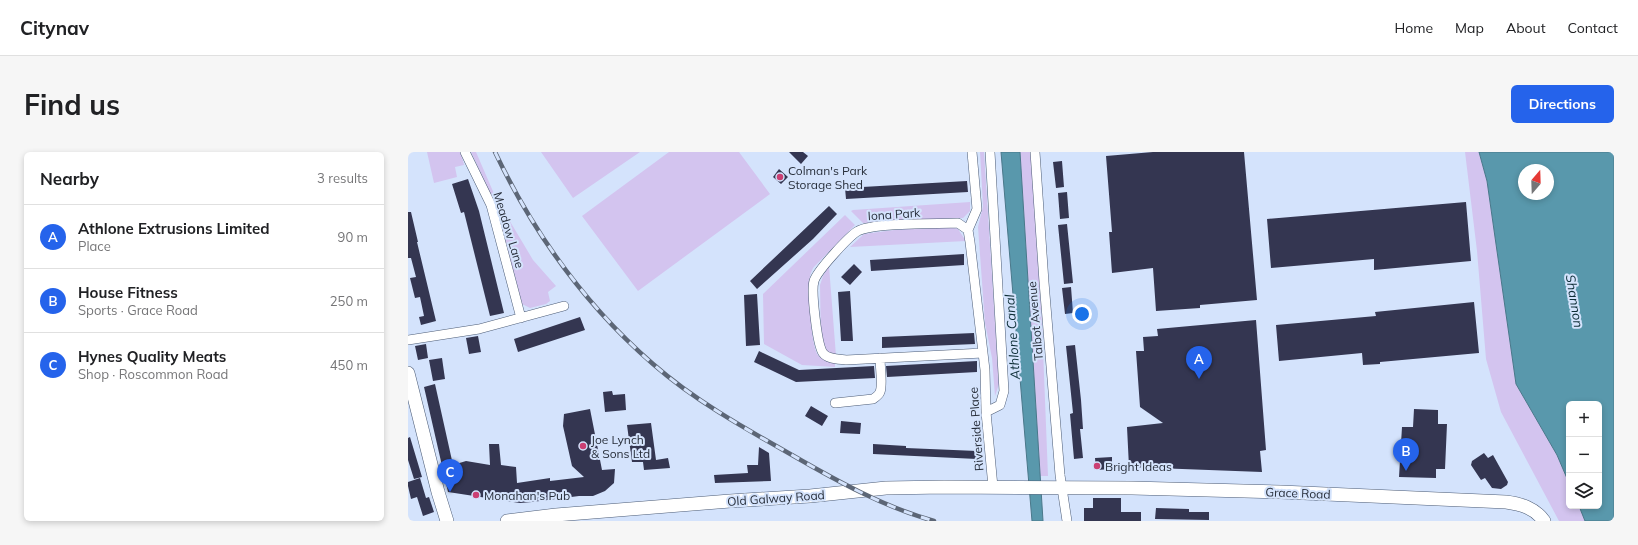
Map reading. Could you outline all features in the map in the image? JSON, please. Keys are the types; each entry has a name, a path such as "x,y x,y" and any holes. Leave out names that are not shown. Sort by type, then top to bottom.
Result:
{"main road":[{"path":"408,373 436,484 447,521"},
{"name":"Grace Road","path":"1045,487 1281,492 1506,502 1529,508 1538,514 1544,521"},
{"name":"Old Galway Road","path":"507,521 556,515 810,496 886,488 1045,487"}],"street":[{"name":"Meadow Lane","path":"465,152 491,205 521,318"},
{"path":"836,403 873,399 880,393 880,358 983,353 968,230 977,209 972,152"},
{"path":"986,412 1000,405 1004,391 990,152"},
{"name":"Talbot Avenue","path":"1035,152 1061,487 1067,521"},
{"name":"Iona Park","path":"880,358 846,360 827,357 822,353 818,343 814,288 815,279 824,266 848,239 862,229 878,226 958,223 968,230"},
{"path":"408,340 479,329 564,306"},
{"name":"Riverside Place","path":"983,353 986,412 993,487"}],"shaded area":[{"path":"427,152 461,152 464,165 455,167 457,177 434,183"},
{"path":"471,152 476,152 495,196 533,260 556,286 548,292 550,301 546,304 530,308 522,304 498,211"},
{"path":"541,152 640,152 573,198"},
{"path":"669,152 739,152 770,194 638,291 582,216"},
{"path":"980,152 984,152 999,384 995,396 992,358 985,323 978,227 983,206"},
{"path":"1020,152 1031,152 1042,324 1048,476 1040,476"},
{"path":"1465,152 1479,152 1487,181 1516,384 1557,455 1566,476 1566,509 1580,509 1585,521 1559,521 1501,412 1486,359 1477,251"},
{"path":"970,202 970,211 963,218 863,223 851,211 853,210"},
{"path":"845,215 855,225 813,268 809,283 811,318 816,350 818,355 822,358 835,363 835,367 802,365 764,344 763,294"},
{"path":"950,227 958,229 966,241 850,247 864,234 894,230"},
{"path":"829,266 836,356 828,352 821,344 820,285"}],"water":[{"path":"1001,152 1020,152 1043,521 1032,521"},
{"name":"Shannon","path":"1479,152 1614,152 1614,521 1585,521 1580,509 1602,509 1602,401 1566,401 1566,476 1557,455 1516,384 1487,181"}],"building":[{"path":"789,152 803,152 808,156 801,164"},
{"path":"1153,152 1244,152 1257,300 1200,305 1200,308 1156,311 1153,268 1112,273 1109,232 1112,232 1106,156"},
{"path":"1062,161 1064,187 1056,188 1053,162"},
{"name":"Colman's Park Storage Shed","path":"779,169 788,177 781,184 773,177"},
{"path":"468,179 479,211 504,313 490,316 464,212 461,213 452,184"},
{"path":"967,181 968,192 846,199 845,188"},
{"path":"1067,192 1069,218 1060,219 1058,193"},
{"path":"1466,202 1471,261 1374,270 1374,259 1271,268 1267,219"},
{"path":"829,206 837,214 813,239 757,289 750,281"},
{"path":"408,212 411,212 436,321 421,325 419,317 424,316 420,297 415,298 410,278 416,277 411,258 408,258"},
{"path":"1067,224 1073,283 1064,284 1058,225"},
{"path":"964,254 964,265 871,271 870,260"},
{"path":"854,264 862,272 850,285 841,277"},
{"path":"1071,287 1073,313 1065,314 1062,288"},
{"path":"850,291 853,341 841,341 838,292"},
{"path":"757,294 760,345 746,346 744,295"},
{"path":"1474,302 1479,353 1380,362 1380,364 1363,365 1362,353 1279,361 1276,325 1376,316 1375,312"},
{"path":"580,317 585,330 518,352 514,339"},
{"path":"1256,320 1266,450 1260,451 1262,472 1129,467 1127,427 1163,423 1140,407 1136,351 1144,351 1143,337 1158,336 1157,329"},
{"path":"974,333 975,344 882,348 882,337"},
{"path":"478,336 481,352 469,354 466,338"},
{"path":"426,344 428,358 418,360 415,346"},
{"path":"1075,345 1081,400 1083,429 1080,429 1083,458 1074,459 1070,414 1073,413 1066,346"},
{"path":"759,351 799,370 874,366 875,378 796,382 754,362"},
{"path":"442,358 445,379 433,381 429,360"},
{"path":"977,361 977,372 887,377 886,366"},
{"path":"435,384 453,465 466,461 490,465 489,444 499,444 501,465 516,467 517,483 550,478 550,481 584,477 572,466 563,426 564,414 590,409 602,470 615,469 614,483 605,491 593,496 579,496 520,503 448,492 424,387"},
{"path":"612,391 613,395 625,394 626,410 605,412 603,392"},
{"path":"811,406 828,416 822,426 805,416"},
{"path":"1414,409 1438,410 1438,424 1447,424 1445,469 1436,469 1436,478 1399,477 1402,427 1413,427"},
{"path":"841,421 861,423 860,434 840,433"},
{"path":"651,423 656,460 668,458 670,468 644,470 643,462 632,462 627,425"},
{"path":"410,437 422,477 414,479 408,460 408,438"},
{"path":"873,444 906,446 906,448 977,451 977,459 873,454"},
{"path":"759,447 769,453 771,481 715,483 714,475 748,473 747,465 758,465"},
{"path":"1484,453 1488,458 1493,455 1508,482 1507,485 1501,489 1492,488 1485,478 1481,480 1471,465 1472,461"},
{"path":"1112,457 1112,469 1096,470 1095,458"},
{"path":"420,478 426,498 429,497 434,512 423,516 417,497 411,499 408,486 408,482"},
{"path":"1093,498 1121,498 1121,512 1141,512 1141,521 1084,521 1084,508 1093,508"},
{"path":"1156,508 1189,509 1189,512 1209,512 1209,520 1155,519"}],"railway":[{"path":"495,152 526,211 563,266 605,318 653,364 685,390 720,413 809,465 879,501 934,521"}],"place":[{"name":"Colman's Park Storage Shed","path":"780,177"},
{"name":"Athlone Extrusions Limited","path":"1199,379"},
{"name":"Joe Lynch & Sons Ltd","path":"583,446"},
{"name":"Bright Ideas","path":"1097,466"},
{"name":"House Fitness","path":"1406,471"},
{"name":"Hynes Quality Meats","path":"450,492"},
{"name":"Monahan's Pub","path":"476,495"}],"water label":[{"name":"Athlone Canal","path":"1012,337"}]}
